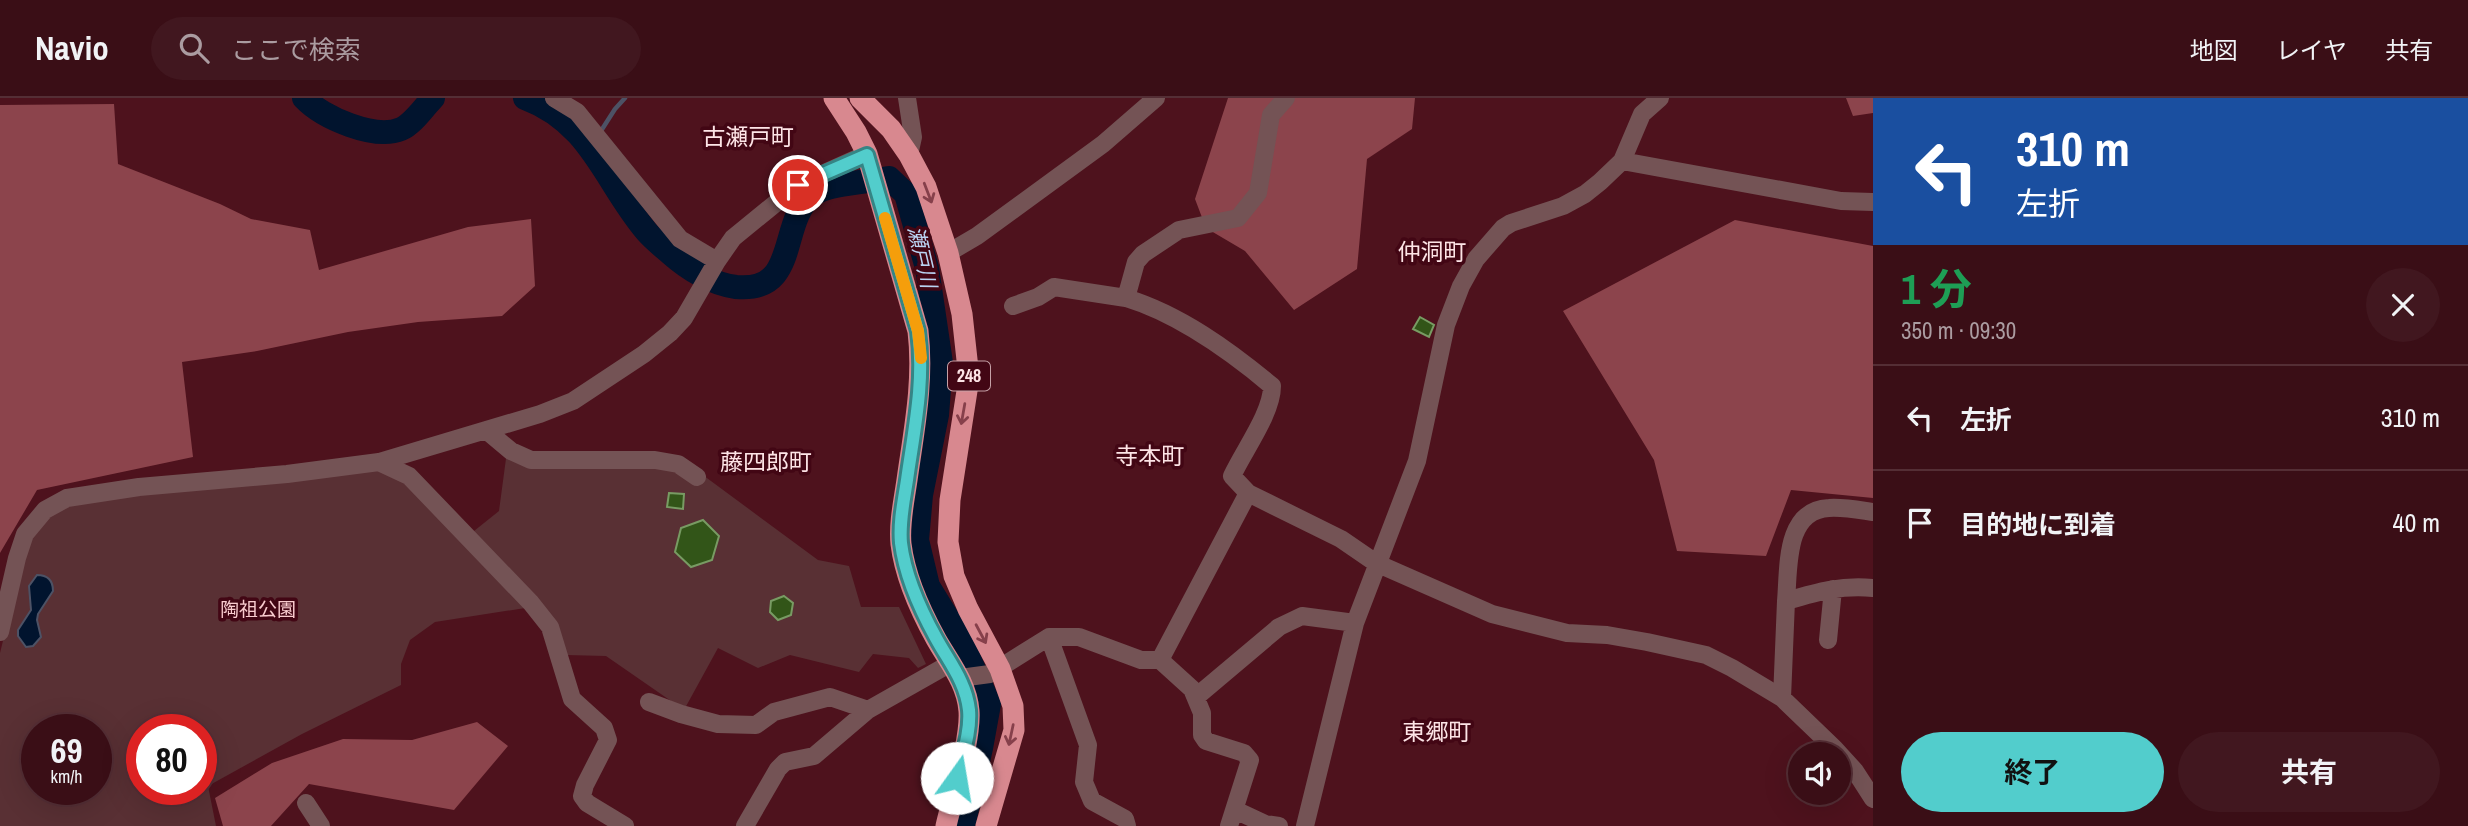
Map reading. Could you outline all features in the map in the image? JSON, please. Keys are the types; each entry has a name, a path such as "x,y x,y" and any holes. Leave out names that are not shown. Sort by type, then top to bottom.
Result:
{"highway":[{"name":"248","path":"834,98 856,132 869,160 918,331 920,384 901,541 905,567 917,600 958,673 969,712 968,730 946,826"},
{"name":"248","path":"860,98 891,129 926,187 948,253 964,326 969,378 953,478 948,542 954,576 995,672 1013,706 1014,730 986,826"}],"street":[{"path":"554,98 577,112 680,239 715,264"},
{"path":"906,98 913,136 909,155"},
{"path":"948,253 977,236 1103,144 1156,98"},
{"path":"1126,298 1136,262 1143,254 1179,230 1238,218 1258,193 1271,116 1286,98"},
{"path":"1305,826 1355,623 1417,461 1446,325 1461,286 1476,258 1503,228 1563,206 1584,194 1622,161 1642,114 1660,98"},
{"path":"0,632 25,534 45,510 66,498 139,487 287,474 379,462 540,414 573,401 670,333 684,318 733,238 798,185 869,160"},
{"path":"1622,161 1841,201 1873,202"},
{"path":"1013,306 1038,297 1054,287 1126,298 1144,303 1175,319 1229,353 1272,386 1266,412 1232,476 1248,493 1341,539 1376,563 1492,614 1567,633 1607,635 1706,655 1782,698 1855,771 1873,799"},
{"path":"486,430 511,451 531,460 655,460 678,464 697,477"},
{"path":"379,462 410,476 550,626 572,699 604,729 608,740 582,796 587,803 621,825"},
{"path":"1160,660 1248,493"},
{"path":"1782,698 1786,601 1793,536 1802,521 1817,511 1828,508 1873,512"},
{"path":"1786,601 1850,586 1873,588"},
{"path":"1828,640 1833,589"},
{"path":"1196,697 1279,627 1302,616 1355,623"},
{"path":"1049,637 1088,745 1084,782 1092,801 1125,819 1127,826"},
{"path":"745,826 778,769 785,762 814,756 868,710 958,673 995,672 1049,637 1079,637 1142,660 1160,660 1192,689 1202,713 1202,735 1206,741 1244,753 1250,760 1232,818 1279,826"},
{"path":"649,702 718,724 756,725 774,712 830,697 868,710"},
{"path":"306,803 321,826"}],"green space":[{"name":"陶祖公園","path":"507,451 692,467 818,560 849,566 861,607 899,607 926,664 918,668 909,658 873,654 859,672 790,655 758,668 718,648 684,710 606,656 566,655 538,606 435,622 410,640 401,664 401,685 302,734 217,781 217,714 126,714 126,805 212,805 216,826 0,826 0,653 26,547 40,524 55,512 78,503 367,461 403,475 464,539 499,511"}],"shaded area":[{"path":"1228,98 1415,98 1412,129 1367,159 1357,269 1294,310 1245,251 1206,228 1195,199"},
{"path":"1846,98 1873,98 1873,113 1853,116"},
{"path":"114,104 118,164 251,219 310,230 319,270 468,227 531,219 535,286 502,316 418,322 348,332 257,351 182,362 193,457 37,490 0,553 0,105"},
{"path":"1735,220 1873,246 1873,498 1791,490 1766,556 1677,551 1654,460 1563,311"},
{"path":"477,722 508,746 454,810 309,784 271,826 223,826 217,797 272,763 343,739 412,740"}],"water":[{"path":"37,575 49,579 53,591 38,614 41,637 33,646 26,647 18,636 18,630 31,610 29,586"}],"building":[{"path":"1420,317 1434,325 1429,337 1413,329"},
{"path":"669,493 684,494 683,509 667,507"},
{"path":"703,520 719,536 712,560 691,567 675,552 681,528"},
{"path":"784,596 793,603 791,615 778,620 770,612 771,601"}],"waterway":[{"name":"瀬戸川","path":"304,98 336,119 378,132 401,129 433,98"},
{"name":"瀬戸川","path":"525,98 548,109 582,138 632,213 656,241 693,270 727,285 756,286 770,279 779,268 802,207 819,191 838,185 889,178 906,194 927,268 941,363 937,415 921,495 917,540 928,586 961,640 989,704 963,826"},
{"path":"599,134 625,98"}],"slow traffic":[{"path":"885,218 918,331 921,358"}],"district":[{"name":"古瀬戸町","path":"748,137"},
{"name":"仲洞町","path":"1432,252"},
{"name":"寺本町","path":"1150,456"},
{"name":"藤四郎町","path":"766,462"},
{"name":"東郷町","path":"1437,732"}],"route":[{"path":"798,185 867,155 918,331 920,384 901,541 905,567 917,600 935,638 960,678 966,695 968,730 957,778"}]}
